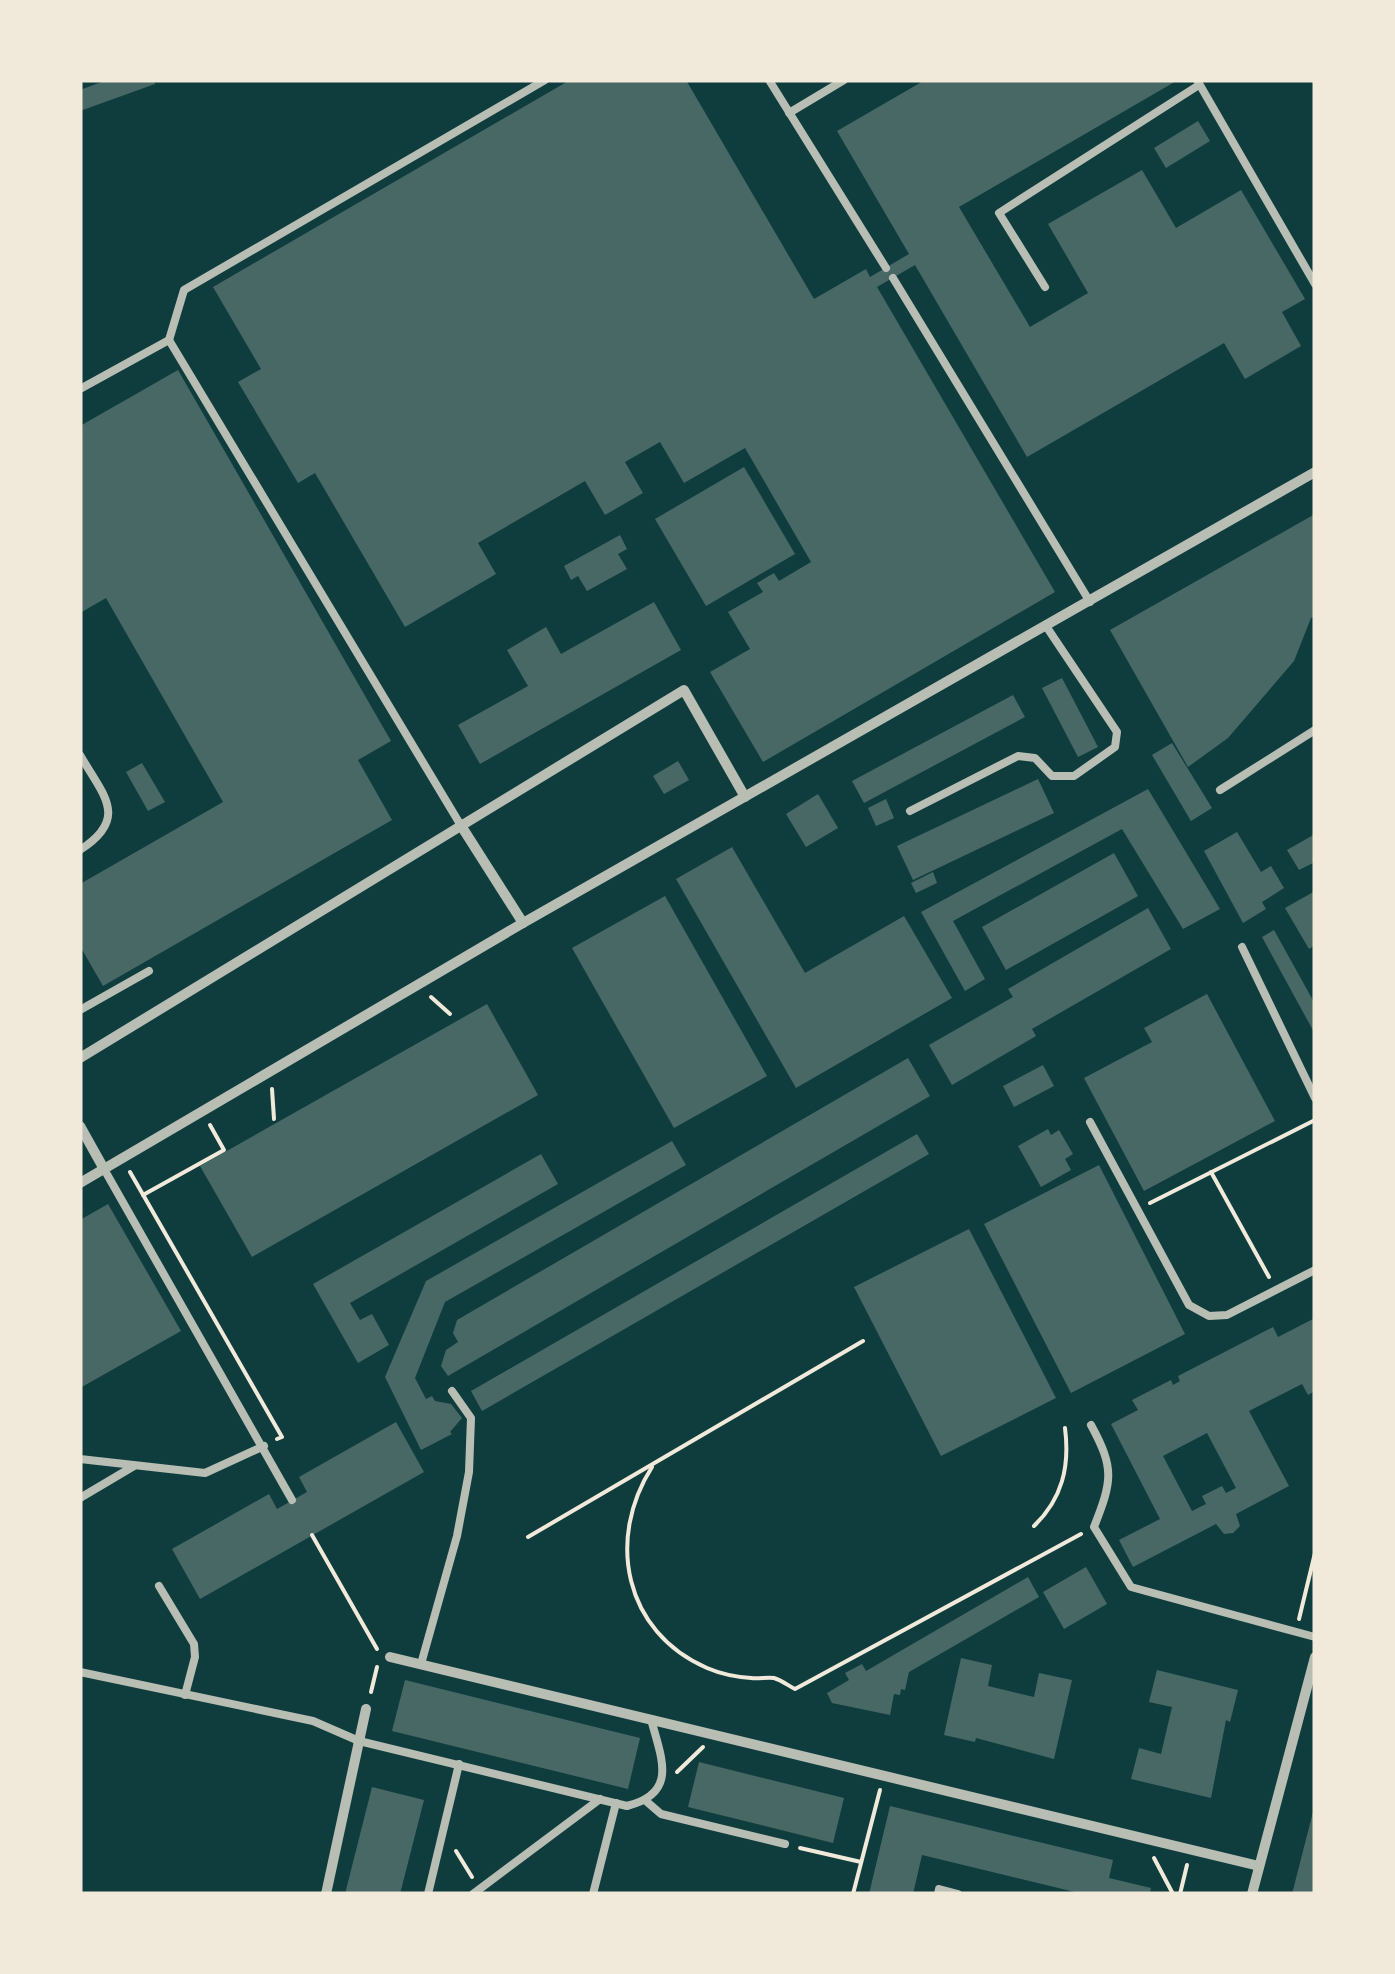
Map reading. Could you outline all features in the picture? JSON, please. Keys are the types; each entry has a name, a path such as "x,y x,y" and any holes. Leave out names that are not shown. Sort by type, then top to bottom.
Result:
{"street":[{"path":"80,1183 523,923 1315,472"},
{"path":"80,1058 684,690 746,797"},
{"path":"460,824 523,923"},
{"path":"80,1126 104,1169"},
{"path":"390,1657 1259,1866"},
{"path":"1252,1894 1315,1657"},
{"path":"326,1894 367,1705"}],"lane":[{"path":"80,390 169,340 184,290 546,80"},
{"path":"769,80 886,268"},
{"path":"789,113 844,80"},
{"path":"1045,287 999,213 1198,82 1315,284"},
{"path":"893,278 1090,602"},
{"path":"169,340 460,824"},
{"path":"910,812 1018,756 1035,758 1052,776 1074,776 1115,746 1117,732 1046,626"},
{"path":"1220,790 1315,730"},
{"path":"80,755 109,806 106,829 80,850"},
{"path":"1242,948 1315,1098"},
{"path":"80,1010 150,971"},
{"path":"1090,1122 1189,1305 1209,1316 1228,1316 1315,1270"},
{"path":"104,1169 292,1500"},
{"path":"421,1664 457,1536 468,1472 471,1418 452,1391"},
{"path":"1091,1425 1107,1454 1108,1472 1108,1491 1094,1526 1131,1587 1315,1637"},
{"path":"80,1459 204,1473 264,1446"},
{"path":"80,1498 134,1466"},
{"path":"159,1586 194,1644 195,1657 185,1695"},
{"path":"80,1672 313,1722 359,1741 627,1806 646,1801 660,1785 664,1771 651,1720"},
{"path":"428,1894 459,1764"},
{"path":"476,1892 600,1800"},
{"path":"646,1801 661,1814 785,1844"},
{"path":"593,1894 616,1804"},
{"path":"938,1894 939,1890 958,1894"}],"path":[{"path":"427,994 450,1014"},
{"path":"272,1084 274,1119"},
{"path":"1137,1209 1315,1120"},
{"path":"144,1195 224,1150 208,1121"},
{"path":"131,1166 130,1171 282,1437 264,1446"},
{"path":"1211,1172 1276,1290"},
{"path":"528,1537 863,1342"},
{"path":"1034,1526 1048,1511 1063,1480 1067,1464 1064,1428"},
{"path":"652,1467 634,1501 626,1539 630,1578 644,1614 690,1660 730,1675 773,1678 795,1689 1094,1526"},
{"path":"312,1536 380,1655 367,1705"},
{"path":"1295,1633 1315,1553"},
{"path":"664,1771 676,1774 715,1735"},
{"path":"853,1894 883,1775"},
{"path":"443,1831 476,1892"},
{"path":"1143,1838 1176,1894"},
{"path":"785,1844 861,1862"},
{"path":"1176,1894 1191,1850"}],"building":[{"path":"107,80 154,80 155,84 80,111 80,90"},
{"path":"570,80 686,80 814,299 866,269 870,277 909,254 837,131 925,80 1178,80 959,207 1030,327 1088,293 1048,224 1142,170 1176,228 1241,190 1305,299 1282,312 1301,346 1245,379 1224,343 1027,457 915,265 877,287 1055,592 763,762 710,672 750,649 728,612 763,592 757,583 774,573 779,581 811,562 745,448 684,483 660,442 625,462 643,493 605,515 585,481 478,543 496,574 405,627 315,473 298,483 238,382 261,369 213,287"},
{"path":"1198,121 1210,141 1166,168 1154,148"},
{"path":"178,370 391,741 358,760 392,820 103,986 80,946 80,884 223,802 106,598 80,613 80,426"},
{"path":"744,467 795,554 706,606 655,519"},
{"path":"1315,514 1315,616 1294,661 1228,738 1188,767 1110,630"},
{"path":"620,535 627,549 618,554 627,569 587,591 578,576 571,580 564,566"},
{"path":"654,602 681,650 480,764 458,725 528,686 507,650 546,627 561,654"},
{"path":"1062,678 1098,747 1078,757 1042,688"},
{"path":"1013,695 1025,717 864,803 852,781"},
{"path":"1172,743 1212,808 1191,821 1152,755"},
{"path":"678,761 689,780 664,794 653,776"},
{"path":"142,763 165,802 148,811 126,772"},
{"path":"1038,779 1054,813 913,880 897,846"},
{"path":"1148,789 1220,909 1183,929 1122,829 953,921 985,979 965,991 921,912"},
{"path":"818,794 838,828 806,847 786,814"},
{"path":"886,799 894,818 876,826 868,808"},
{"path":"1237,832 1261,872 1271,866 1284,888 1262,902 1266,909 1243,923 1204,851"},
{"path":"1315,834 1315,862 1299,870 1287,850"},
{"path":"732,847 805,973 904,916 952,998 796,1088 676,879"},
{"path":"1114,853 1138,896 1006,970 982,927"},
{"path":"933,872 937,883 916,893 911,883"},
{"path":"1315,891 1315,945 1309,949 1285,908"},
{"path":"665,896 767,1076 674,1128 572,948"},
{"path":"1148,908 1171,949 1032,1029 1036,1036 952,1085 929,1045 1013,997 1008,989"},
{"path":"1274,930 1315,1004 1315,1034 1262,937"},
{"path":"1207,994 1275,1121 1144,1191 1084,1078 1152,1042 1144,1028"},
{"path":"487,1004 538,1095 252,1257 200,1166"},
{"path":"908,1058 930,1096 448,1376 441,1366 446,1350 458,1342 453,1333 457,1320"},
{"path":"1043,1065 1054,1086 1014,1107 1003,1086"},
{"path":"1048,1129 1051,1135 1059,1130 1073,1154 1065,1159 1071,1170 1041,1187 1018,1146"},
{"path":"917,1134 929,1154 482,1411 471,1391"},
{"path":"672,1141 686,1165 445,1302 415,1378 426,1399 432,1396 435,1401 451,1404 462,1418 452,1434 421,1450 385,1377 426,1281"},
{"path":"541,1154 558,1184 350,1303 360,1320 372,1314 389,1345 358,1363 313,1284"},
{"path":"1099,1165 1185,1334 1071,1393 984,1224"},
{"path":"108,1204 181,1331 80,1388 80,1220"},
{"path":"969,1229 1056,1398 941,1456 854,1287"},
{"path":"1315,1318 1315,1391 1308,1395 1302,1384 1249,1411 1289,1486 1236,1514 1240,1526 1233,1533 1224,1534 1216,1524 1133,1567 1119,1540 1160,1519 1111,1424 1138,1410 1132,1400 1171,1380 1173,1385 1180,1381 1178,1376 1273,1327 1278,1337","holes":["1207,1433 1236,1488 1226,1493 1222,1486 1202,1496 1206,1504 1192,1511 1163,1456"]},
{"path":"396,1422 424,1472 200,1599 172,1549 269,1494 277,1509 307,1492 299,1477"},
{"path":"1086,1567 1107,1604 1064,1629 1043,1592"},
{"path":"1028,1577 1039,1597 909,1672 905,1690 894,1694 890,1715 832,1703 827,1693 849,1680 845,1673 862,1664 866,1671"},
{"path":"961,1658 992,1665 988,1686 1034,1697 1039,1673 1072,1680 1054,1759 976,1738 975,1742 944,1735"},
{"path":"1157,1670 1238,1690 1230,1722 1226,1720 1211,1798 1131,1779 1139,1748 1161,1754 1172,1707 1149,1702"},
{"path":"405,1680 640,1738 628,1789 392,1731"},
{"path":"699,1762 844,1798 833,1843 688,1807"},
{"path":"372,1787 424,1800 400,1894 345,1894"},
{"path":"890,1806 1113,1860 1109,1878 1151,1888 1150,1894 1083,1894 922,1855 913,1894 869,1894"},
{"path":"1314,1808 1315,1894 1292,1894"}]}
